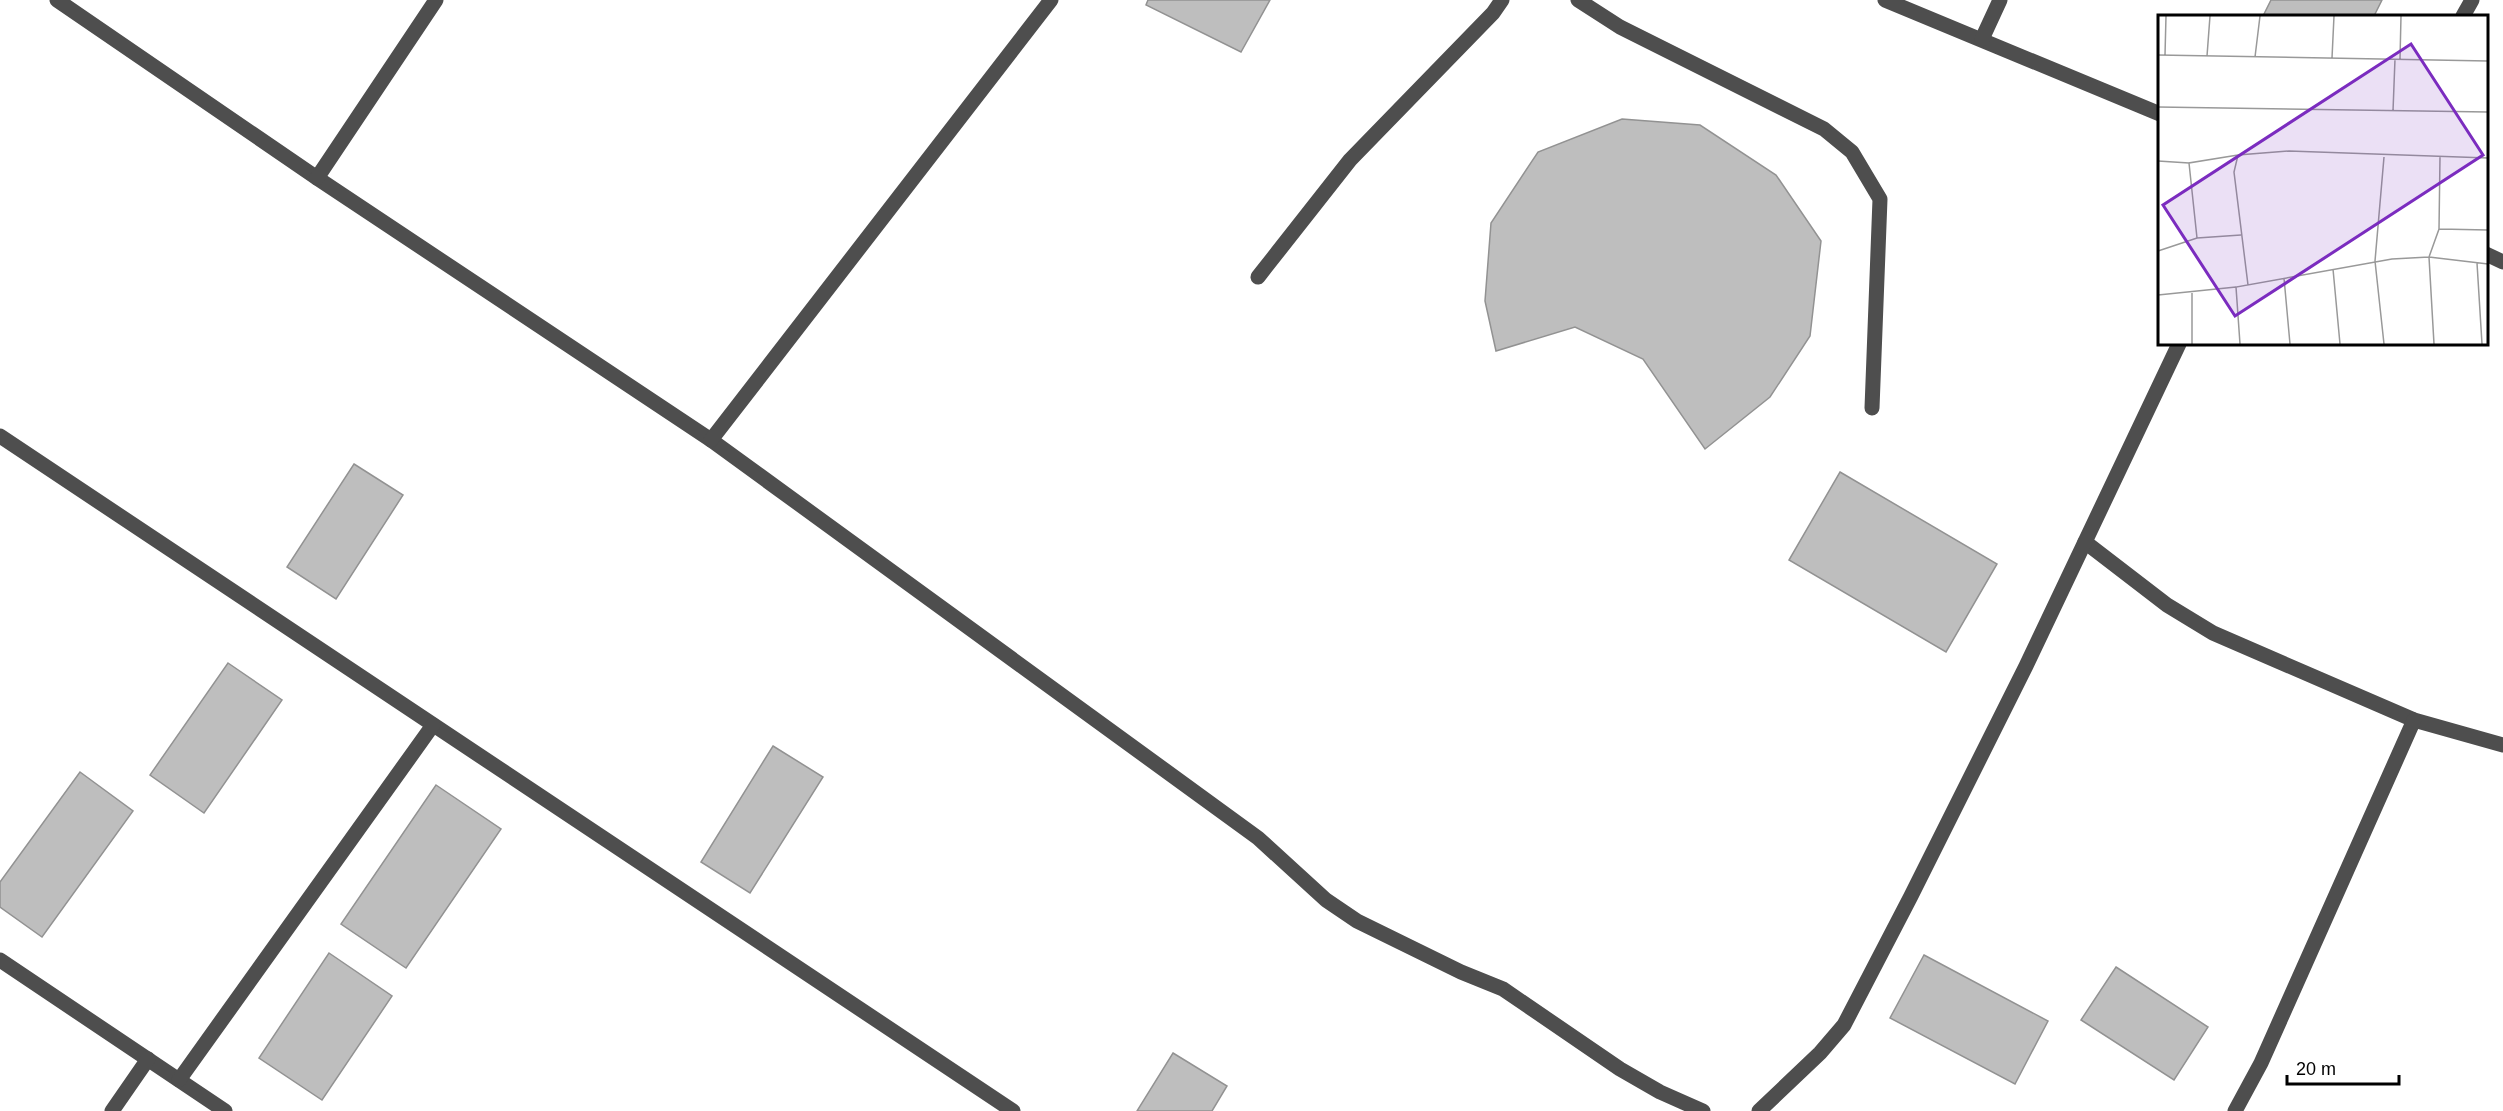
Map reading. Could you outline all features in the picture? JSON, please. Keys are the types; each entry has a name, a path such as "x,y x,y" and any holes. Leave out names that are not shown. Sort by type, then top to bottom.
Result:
{"street":[{"path":"57,0 317,178 711,440 1258,838 1334,906 1357,921 1461,972 1503,989 1620,1069 1660,1092 1703,1111"},
{"path":"317,178 436,0"},
{"path":"711,440 1051,0"},
{"path":"1258,277 1350,160 1492,14 1502,0"},
{"path":"1578,0 1620,27 1824,129 1852,152 1880,199 1872,408"},
{"path":"1886,0 2158,113"},
{"path":"1982,39 2000,0"},
{"path":"2464,15 2472,0"},
{"path":"2488,254 2503,262"},
{"path":"1759,1111 1820,1053 1844,1025 1911,896 2085,542 2179,345"},
{"path":"0,436 1013,1111"},
{"path":"2085,542 2167,605 2214,633 2414,720 2503,745"},
{"path":"2235,1111 2261,1063 2414,720"},
{"path":"179,1080 433,725"},
{"path":"0,960 225,1111"},
{"path":"112,1111 148,1059"}],"building":[{"path":"1148,0 1270,0 1241,52 1146,5"},
{"path":"2271,0 2382,0 2374,15 2264,15"},
{"path":"1622,119 1700,125 1776,175 1821,241 1810,336 1770,397 1705,449 1643,359 1575,327 1496,351 1485,301 1491,223 1538,152"},
{"path":"354,464 403,495 336,599 287,567"},
{"path":"1840,472 1997,564 1946,652 1789,560"},
{"path":"228,663 282,700 204,813 150,775"},
{"path":"773,746 823,777 750,893 701,862"},
{"path":"80,772 133,811 42,937 0,907 0,882"},
{"path":"436,785 501,829 406,968 341,924"},
{"path":"329,953 392,996 322,1100 259,1058"},
{"path":"1924,955 2048,1021 2015,1084 1890,1018"},
{"path":"2116,967 2208,1027 2174,1080 2081,1020"},
{"path":"1173,1053 1227,1086 1212,1111 1137,1111"}]}
